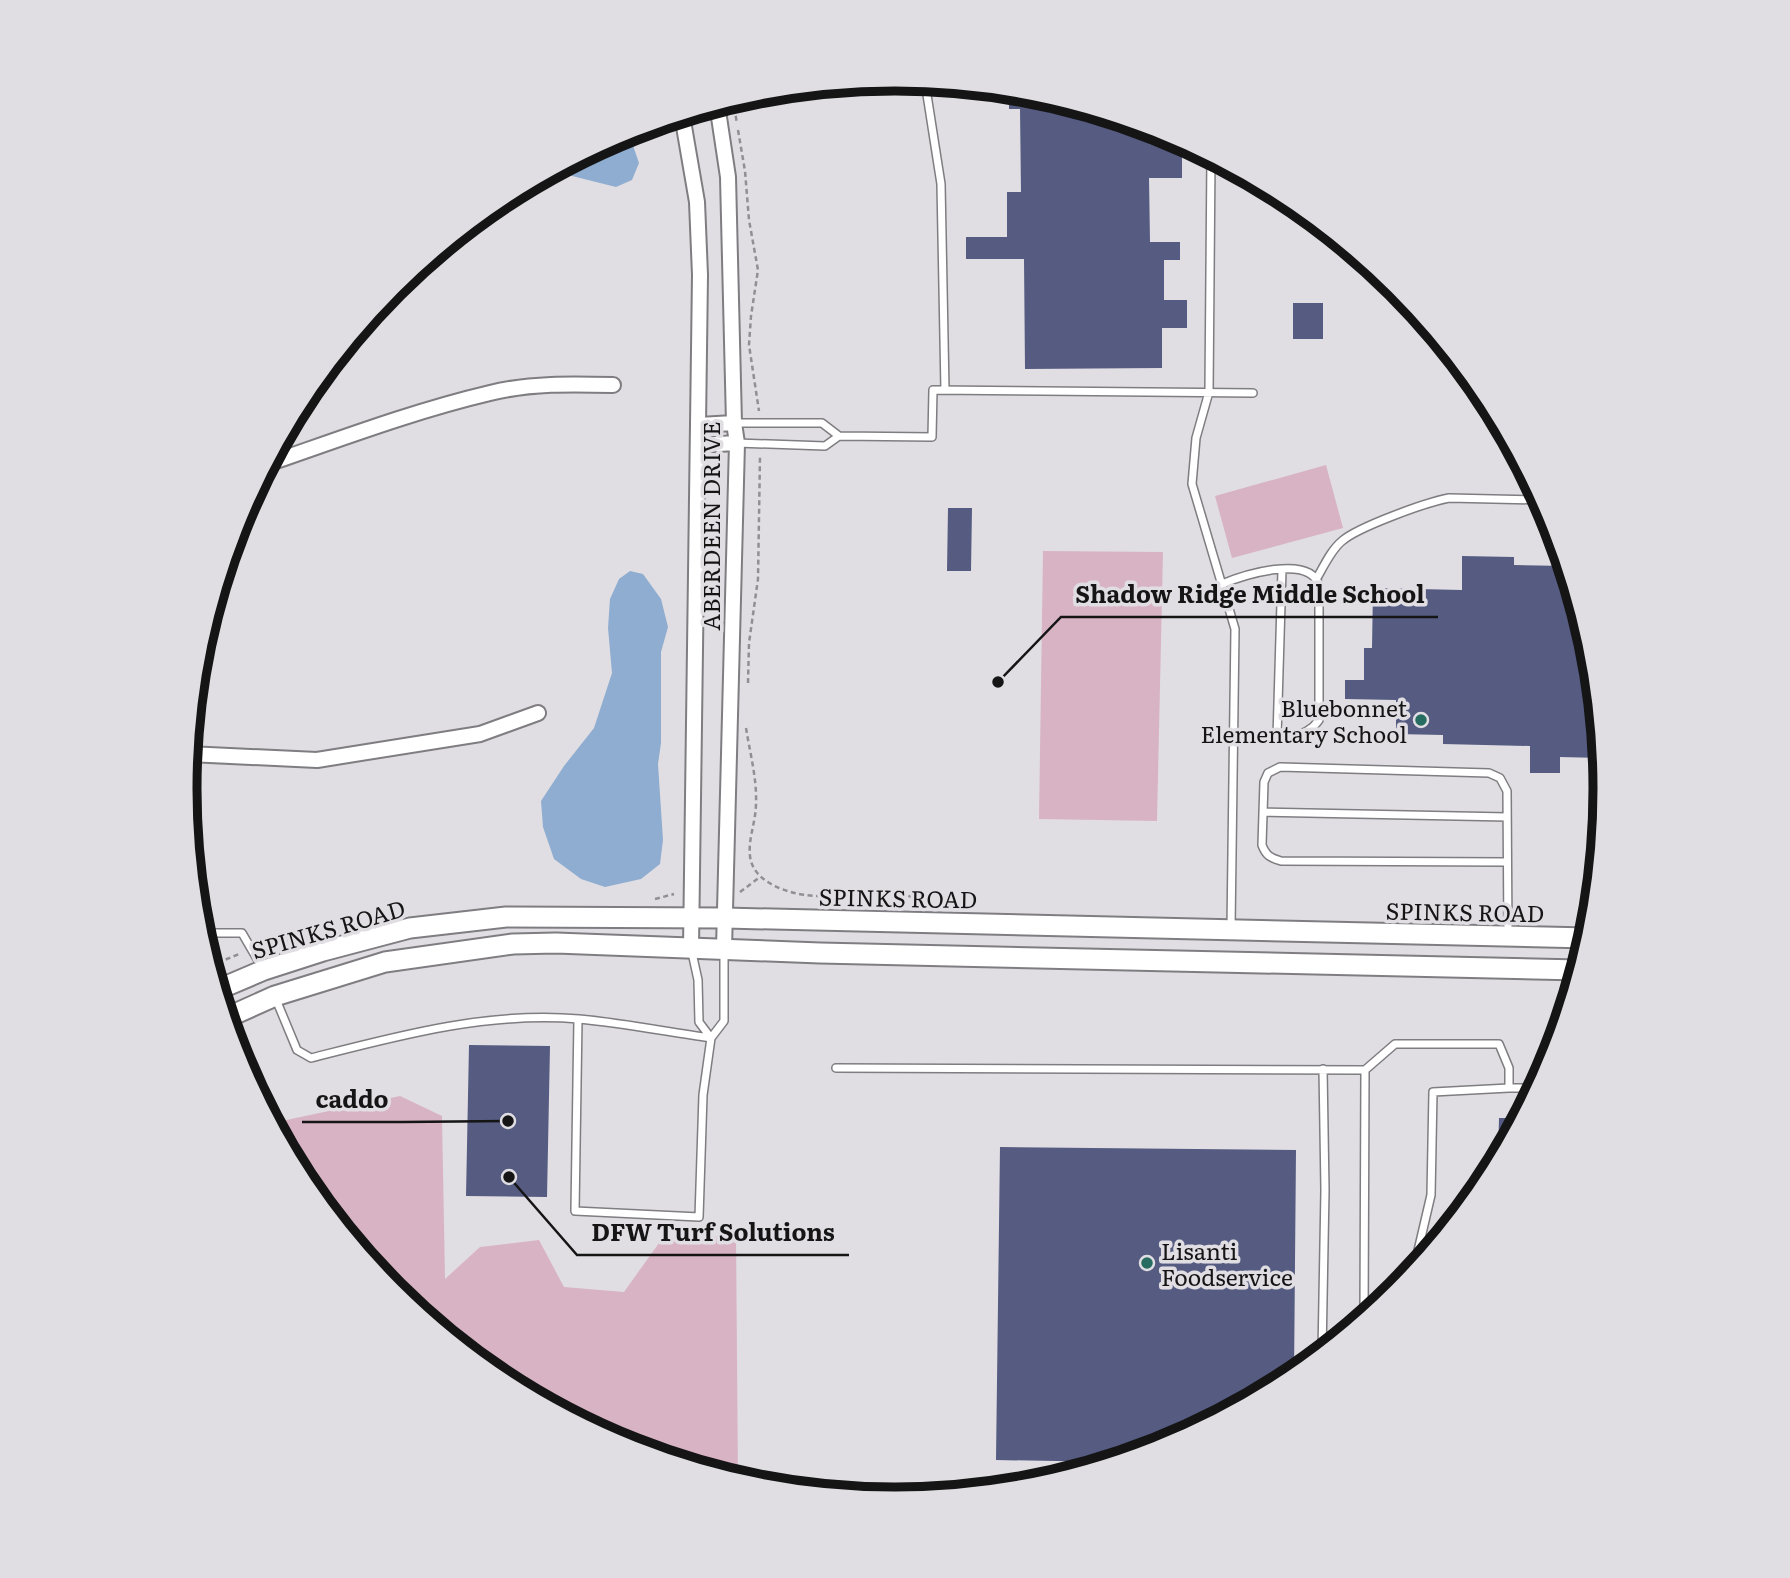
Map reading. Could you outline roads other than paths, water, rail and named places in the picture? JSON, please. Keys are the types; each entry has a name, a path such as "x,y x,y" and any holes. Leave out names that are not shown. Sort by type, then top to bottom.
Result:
{"main road":[{"name":"SPINKS ROAD","path":"226,986 323,951 410,928 506,917 725,918 1577,938"},
{"path":"1229,962 1230,930"},
{"path":"1507,969 1508,936"},
{"path":"234,1014 275,996 385,962 513,944 1569,970"},
{"path":"264,971 275,996"}],"street":[{"name":"ABERDEEN DRIVE","path":"719,114 728,177 734,423 737,443 724,949"},
{"name":"ABERDEEN DRIVE","path":"684,124 697,202 700,275 691,948"},
{"path":"280,460 368,429 491,392 560,384 613,385"},
{"path":"699,425 734,423"},
{"path":"698,445 737,443"},
{"path":"198,754 317,760 480,734 538,713"}],"lane":[{"path":"927,92 941,184 945,390"},
{"path":"1211,167 1209,392 1196,438 1192,484 1235,629 1230,930"},
{"path":"737,443 825,446 839,436 932,437 933,390 1252,393"},
{"path":"734,423 822,423 839,436"},
{"path":"1317,578 1340,542 1353,534 1434,501 1449,498 1530,500"},
{"path":"1222,584 1245,574 1295,568 1308,570 1320,584 1319,720 1314,727 1298,736 1233,739"},
{"path":"1277,737 1282,570"},
{"path":"1507,862 1282,861 1271,858 1262,845 1264,782 1268,773 1280,767 1489,773 1500,778 1507,791 1508,936"},
{"path":"1263,812 1507,817"},
{"path":"212,933 242,933 264,971"},
{"path":"691,948 698,980 699,1022 710,1038"},
{"path":"578,1019 575,1211 699,1217 703,1095 710,1038 724,1021 724,949"},
{"path":"275,996 297,1050 311,1058 387,1038 518,1018 578,1019 710,1038"},
{"path":"836,1068 1365,1070 1395,1044 1499,1044 1509,1068 1509,1088"},
{"path":"1322,1341 1325,1190 1323,1069"},
{"path":"1364,1306 1365,1070"},
{"path":"1418,1251 1431,1195 1433,1092 1526,1088"}],"water":[{"path":"632,143 639,163 632,180 616,187 565,174"},
{"path":"630,571 643,574 661,599 668,627 661,652 661,743 658,764 663,840 660,864 641,879 605,887 581,879 554,859 543,827 541,801 594,728 612,673 608,628 610,599 619,579"}],"place":[{"name":"Shadow Ridge Middle School","path":"998,682"},
{"name":"Bluebonnet Elementary School","path":"1421,720"},
{"name":"caddo","path":"508,1121"},
{"name":"DFW Turf Solutions","path":"509,1177"},
{"name":"Lisanti Foodservice","path":"1147,1263"}]}
